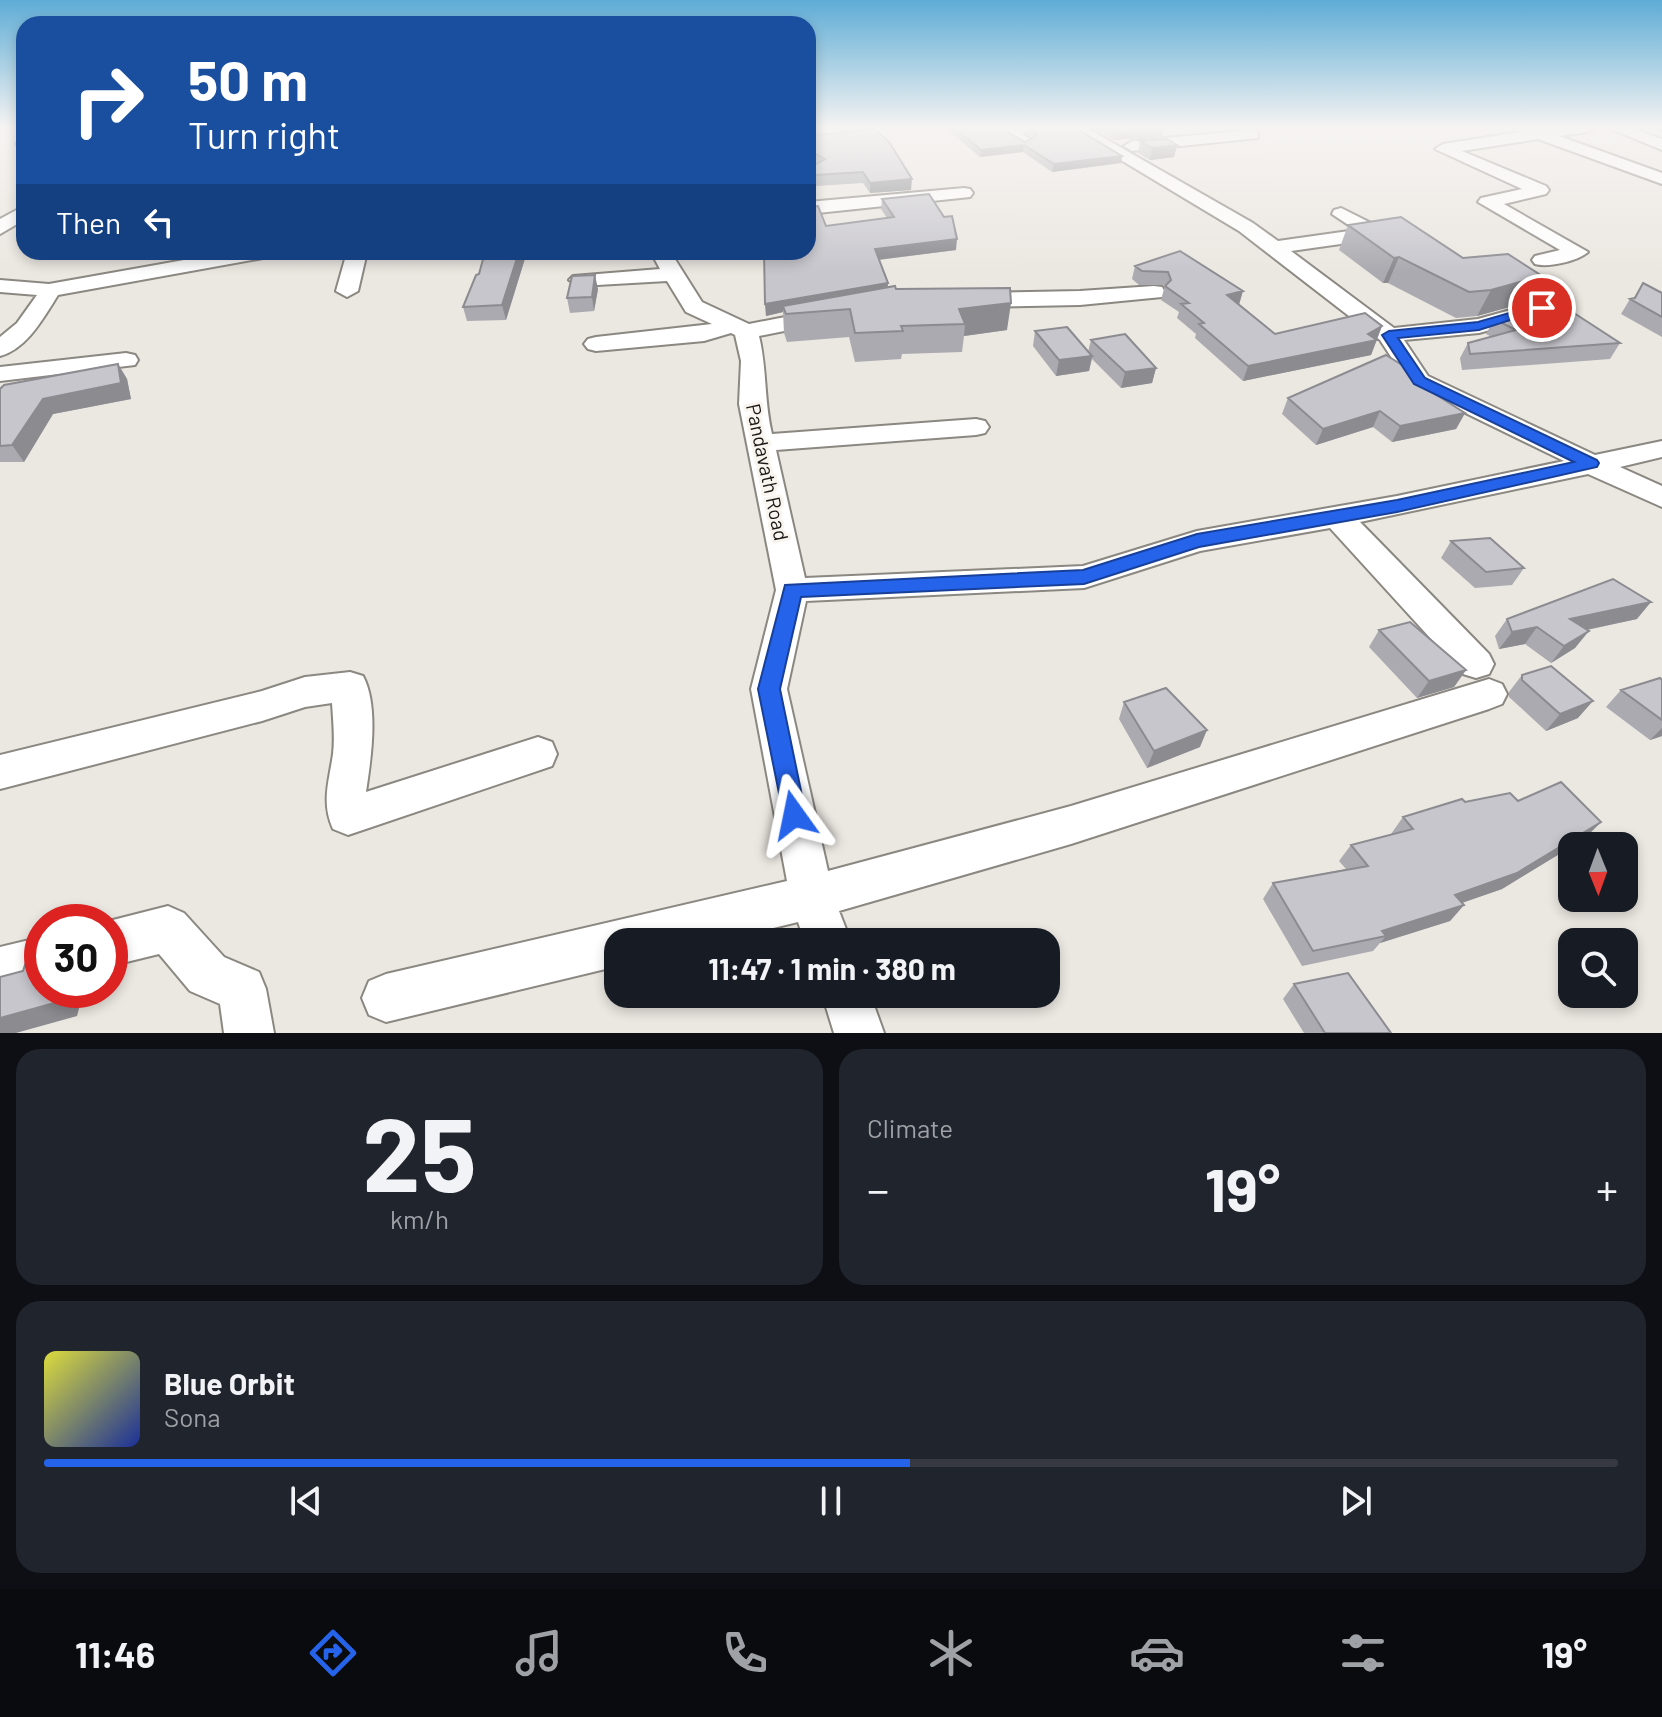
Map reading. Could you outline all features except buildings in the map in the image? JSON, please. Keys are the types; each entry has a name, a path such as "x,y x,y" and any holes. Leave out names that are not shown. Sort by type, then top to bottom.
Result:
{"street":[{"path":"1157,175 1246,227 1389,335 1419,381 1662,498"},
{"path":"1505,175 1540,190 1487,202 1578,252 1542,260"},
{"path":"816,207 964,193"},
{"path":"1274,248 1376,233 1341,214"},
{"path":"0,286 47,291 219,260"},
{"path":"347,291 355,260"},
{"path":"580,280 670,263 694,307 739,328"},
{"path":"0,349 32,320 49,293 47,291"},
{"path":"947,301 1080,298 1154,292"},
{"path":"1389,335 1479,326 1542,308"},
{"path":"596,344 704,334 846,312"},
{"name":"Pandavath Road","path":"739,328 753,361 752,404 792,590"},
{"path":"0,374 126,360"},
{"path":"761,443 976,427"},
{"path":"823,928 812,897 769,689 792,590 1084,577 1197,541 1337,517 1662,449"},
{"path":"680,928 812,897 1071,825 1483,679 1337,517"},
{"path":"0,772 262,706 305,692 350,686 353,752 345,794 348,816 538,754"},
{"path":"128,939 168,929 207,974 242,989 249,1033"},
{"path":"386,998 604,946"},
{"path":"0,970 24,964"},
{"path":"851,1008 859,1033"}],"route":[{"path":"794,815 769,689 792,590 1084,577 1197,541 1397,506 1591,463 1419,381 1389,335 1479,326 1542,308"}]}
